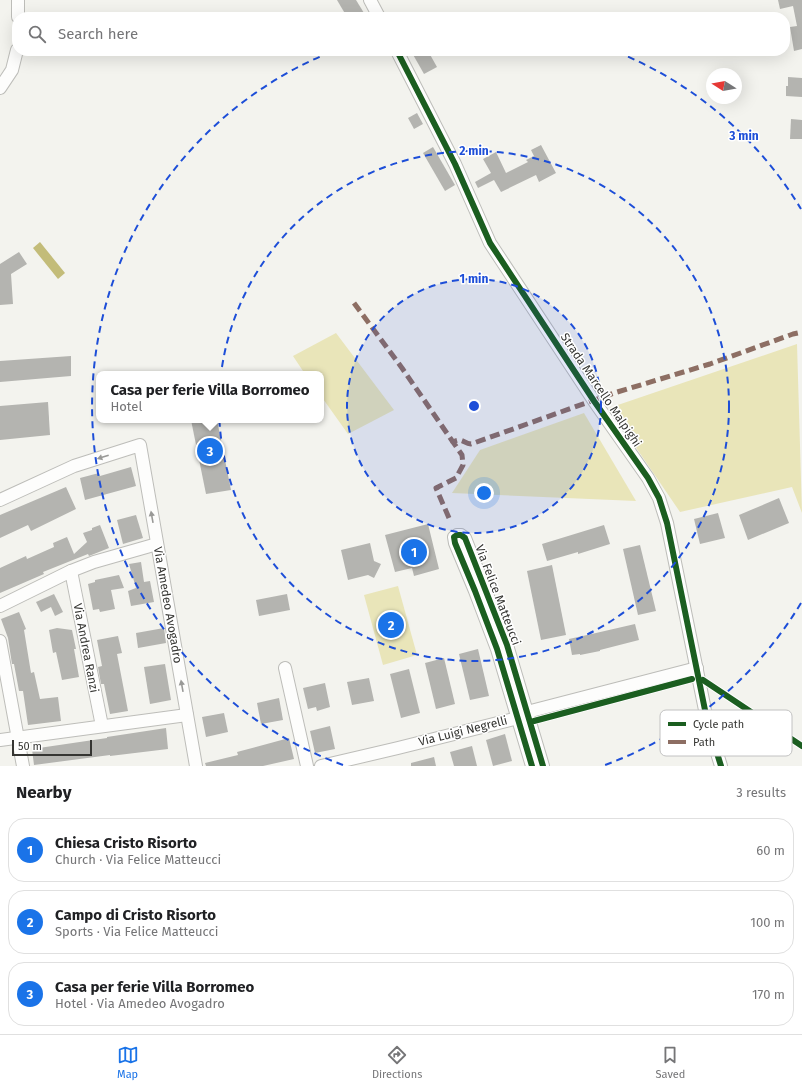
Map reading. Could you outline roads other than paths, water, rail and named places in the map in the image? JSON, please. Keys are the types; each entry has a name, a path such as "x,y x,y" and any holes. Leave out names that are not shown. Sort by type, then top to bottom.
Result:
{"street":[{"path":"18,0 18,12"},
{"path":"370,0 376,12"},
{"path":"0,88 12,70 16,56"},
{"name":"Strada Marcello Malpighi","path":"400,56 455,164 490,243 594,401 648,478 659,498 667,523 706,710"},
{"name":"Via Amedeo Avogadro","path":"0,500 74,466 140,445 196,766"},
{"name":"Via Felice Matteucci","path":"460,541 507,645 523,715 532,766"},
{"path":"0,606 71,571 94,562 157,544"},
{"name":"Via Andrea Ranzi","path":"71,571 102,726"},
{"path":"0,642 23,766"},
{"path":"285,668 307,766"},
{"name":"Via Luigi Negrelli","path":"321,766 390,750 697,668"},
{"path":"0,740 187,715"},
{"name":"Via Felice Matteucci","path":"523,715 543,766"},
{"name":"Strada Marcello Malpighi","path":"718,756 721,766"}],"place":[{"name":"Casa per ferie Villa Borromeo","path":"210,451"},
{"name":"Chiesa Cristo Risorto","path":"414,552"},
{"name":"Campo di Cristo Risorto","path":"391,625"}]}
